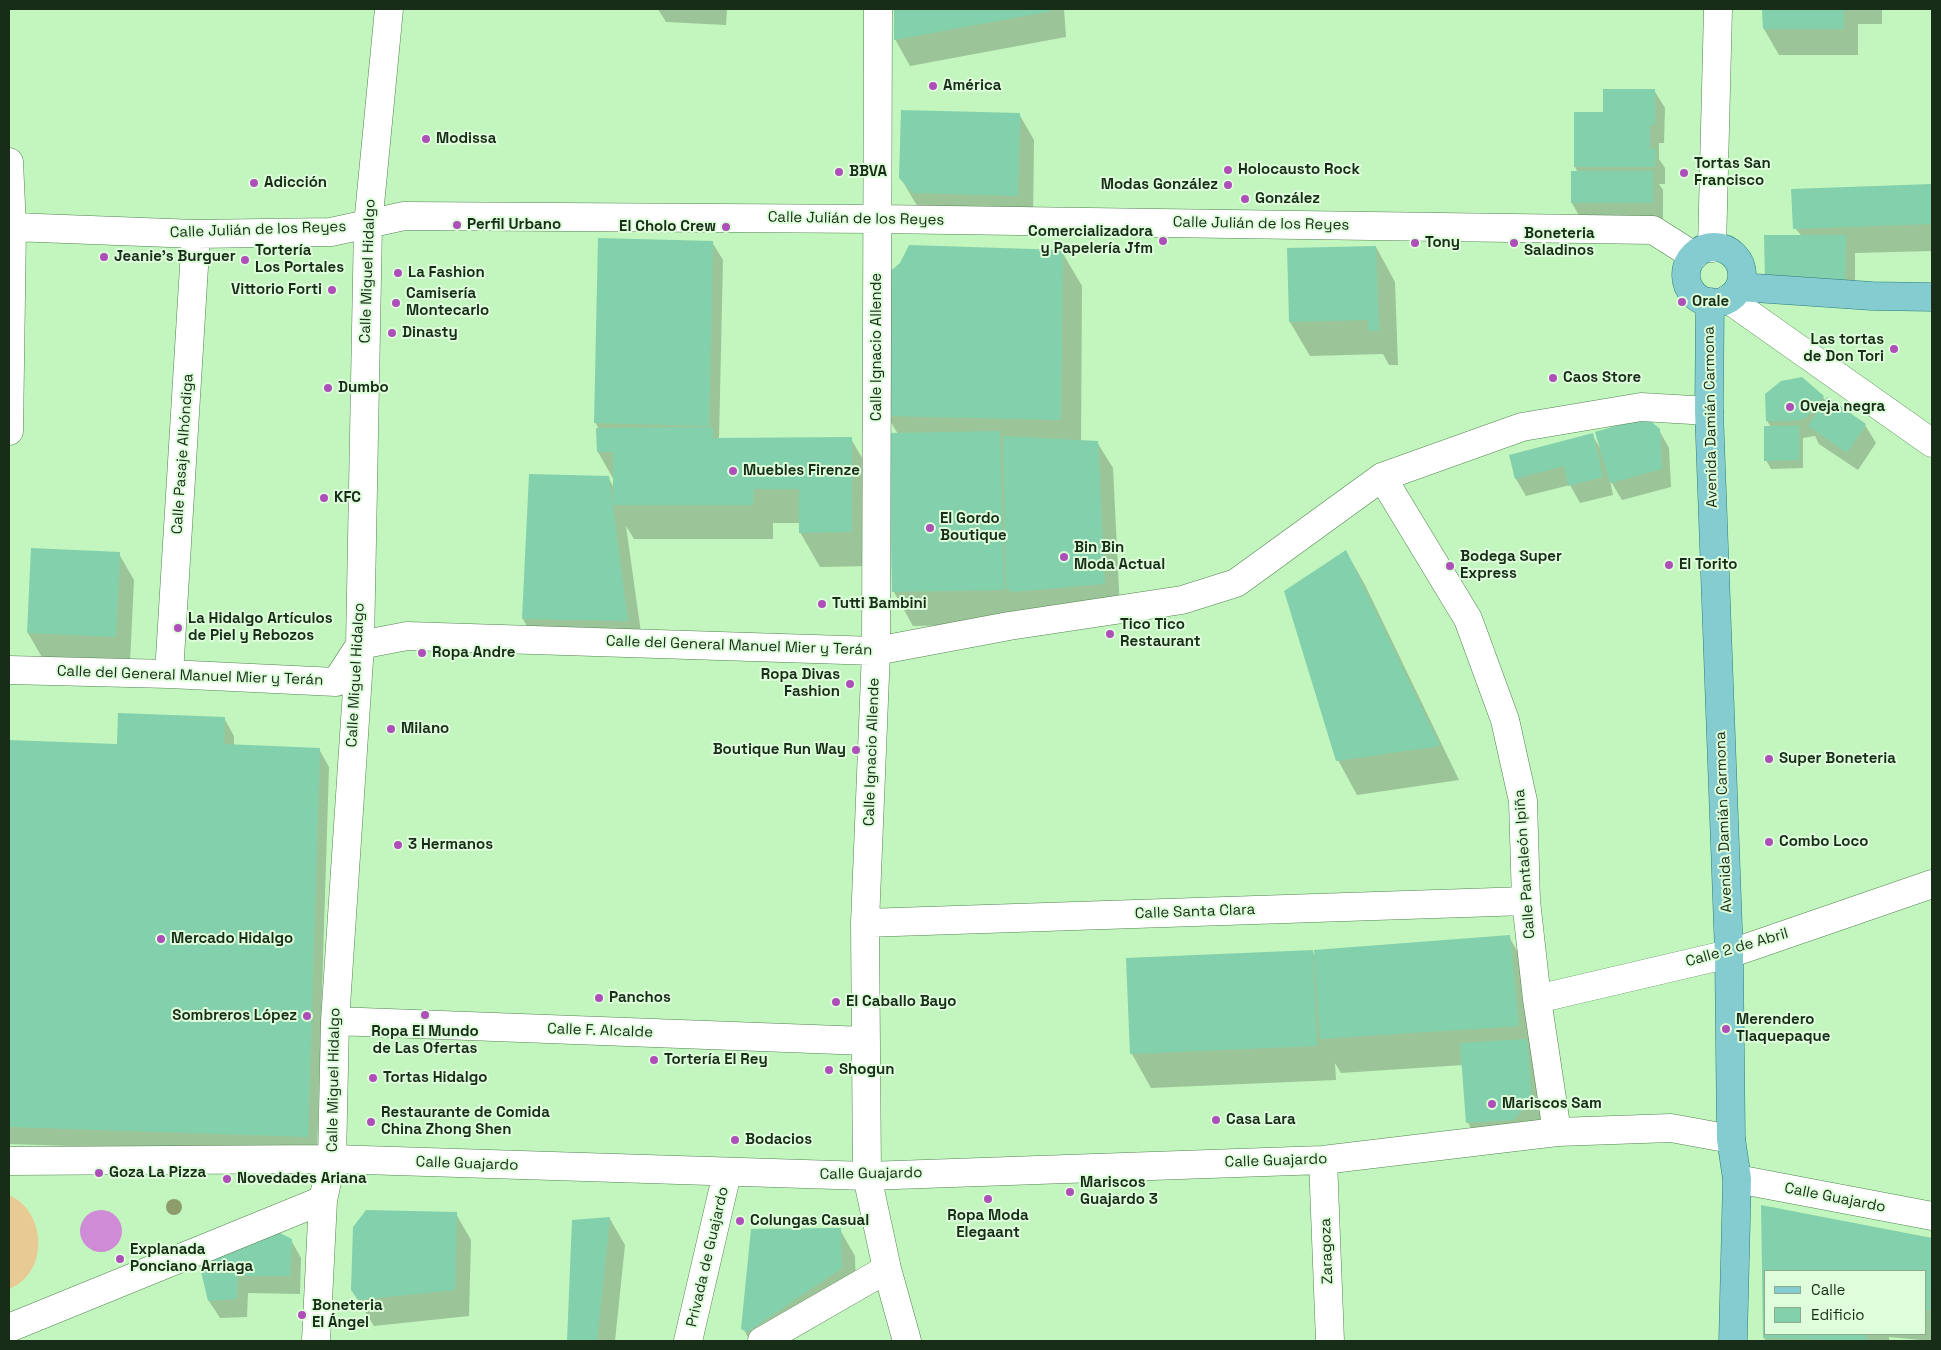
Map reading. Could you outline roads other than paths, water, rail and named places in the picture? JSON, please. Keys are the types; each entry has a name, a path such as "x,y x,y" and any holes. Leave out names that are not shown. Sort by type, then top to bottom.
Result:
{"main road":[{"path":"1726,296 1742,271 1734,256 1720,248 1703,252 1687,271 1689,288 1694,295 1726,296 1932,297"},
{"name":"Avenida Damián Carmona","path":"1726,296 1709,410 1729,954 1732,1139 1737,1179 1734,1341"}],"street":[{"name":"Calle Miguel Hidalgo","path":"316,1341 323,1200 332,1159 335,1022 360,645 368,225 389,9"},
{"name":"Calle Ignacio Allende","path":"878,9 876,651 865,923 867,1176 887,1269 906,1341"},
{"path":"1703,252 1718,9"},
{"path":"9,162 12,227 9,432"},
{"name":"Calle Julián de los Reyes","path":"12,227 196,234 331,232 404,216 878,219 1653,230 1703,252"},
{"name":"Calle Pasaje Alhóndiga","path":"169,674 196,234"},
{"path":"1726,296 1932,443"},
{"name":"Calle del General Manuel Mier y Terán","path":"9,670 169,674 336,682 360,645 407,636 876,651 1009,626 1182,600 1236,583 1382,477 1522,428 1641,407 1709,410"},
{"name":"Calle Pantaleón Ipiña","path":"1382,477 1468,619 1505,720 1523,801 1526,901 1537,999 1557,1132"},
{"name":"Calle 2 de Abril","path":"1537,999 1729,954 1932,884"},
{"name":"Calle Santa Clara","path":"865,923 1526,901"},
{"name":"Calle F. Alcalde","path":"335,1022 866,1041"},
{"name":"Calle Guajardo","path":"9,1161 332,1159 867,1176 1323,1160 1557,1132 1671,1128 1732,1139"},
{"name":"Zaragoza","path":"1323,1160 1330,1341"},
{"name":"Privada de Guajardo","path":"688,1341 728,1173"},
{"name":"Calle Guajardo","path":"1737,1179 1932,1216"},
{"path":"9,1328 323,1200"},
{"path":"762,1341 887,1269"}],"place":[{"name":"América","path":"933,86"},
{"name":"Modissa","path":"426,139"},
{"name":"Holocausto Rock","path":"1228,170"},
{"name":"BBVA","path":"839,172"},
{"name":"Tortas San Francisco","path":"1684,173"},
{"name":"Adicción","path":"254,183"},
{"name":"Modas González","path":"1228,185"},
{"name":"González","path":"1245,199"},
{"name":"Perfil Urbano","path":"457,225"},
{"name":"El Cholo Crew","path":"726,227"},
{"name":"Comercializadora y Papelería Jfm","path":"1163,241"},
{"name":"Tony","path":"1415,243"},
{"name":"Boneteria Saladinos","path":"1514,243"},
{"name":"Jeanie's Burguer","path":"104,257"},
{"name":"Tortería Los Portales","path":"245,260"},
{"name":"La Fashion","path":"398,273"},
{"name":"Vittorio Forti","path":"332,290"},
{"name":"Orale","path":"1682,302"},
{"name":"Camisería Montecarlo","path":"396,303"},
{"name":"Dinasty","path":"392,333"},
{"name":"Las tortas de Don Tori","path":"1894,349"},
{"name":"Caos Store","path":"1553,378"},
{"name":"Dumbo","path":"328,388"},
{"name":"Oveja negra","path":"1790,407"},
{"name":"Muebles Firenze","path":"733,471"},
{"name":"KFC","path":"324,498"},
{"name":"El Gordo Boutique","path":"930,528"},
{"name":"Bin Bin Moda Actual","path":"1064,557"},
{"name":"El Torito","path":"1669,565"},
{"name":"Bodega Super Express","path":"1450,566"},
{"name":"Tutti Bambini","path":"822,604"},
{"name":"La Hidalgo Artículos de Piel y Rebozos","path":"178,628"},
{"name":"Tico Tico Restaurant","path":"1110,634"},
{"name":"Ropa Andre","path":"422,653"},
{"name":"Ropa Divas Fashion","path":"850,684"},
{"name":"Milano","path":"391,729"},
{"name":"Boutique Run Way","path":"856,750"},
{"name":"Super Boneteria","path":"1769,759"},
{"name":"Combo Loco","path":"1769,842"},
{"name":"3 Hermanos","path":"398,845"},
{"name":"Mercado Hidalgo","path":"161,939"},
{"name":"Panchos","path":"599,998"},
{"name":"El Caballo Bayo","path":"836,1002"},
{"name":"Ropa El Mundo de Las Ofertas","path":"425,1015"},
{"name":"Sombreros López","path":"307,1016"},
{"name":"Merendero Tlaquepaque","path":"1726,1029"},
{"name":"Tortería El Rey","path":"654,1060"},
{"name":"Shogun","path":"829,1070"},
{"name":"Tortas Hidalgo","path":"373,1078"},
{"name":"Mariscos Sam","path":"1492,1104"},
{"name":"Casa Lara","path":"1216,1120"},
{"name":"Restaurante de Comida China Zhong Shen","path":"371,1122"},
{"name":"Bodacios","path":"735,1140"},
{"name":"Goza La Pizza","path":"99,1173"},
{"name":"Novedades Ariana","path":"227,1179"},
{"name":"Mariscos Guajardo 3","path":"1070,1192"},
{"name":"Ropa Moda Elegaant","path":"988,1199"},
{"name":"Colungas Casual","path":"740,1221"},
{"name":"Explanada Ponciano Arriaga","path":"120,1259"},
{"name":"Boneteria El Ángel","path":"302,1315"}]}
